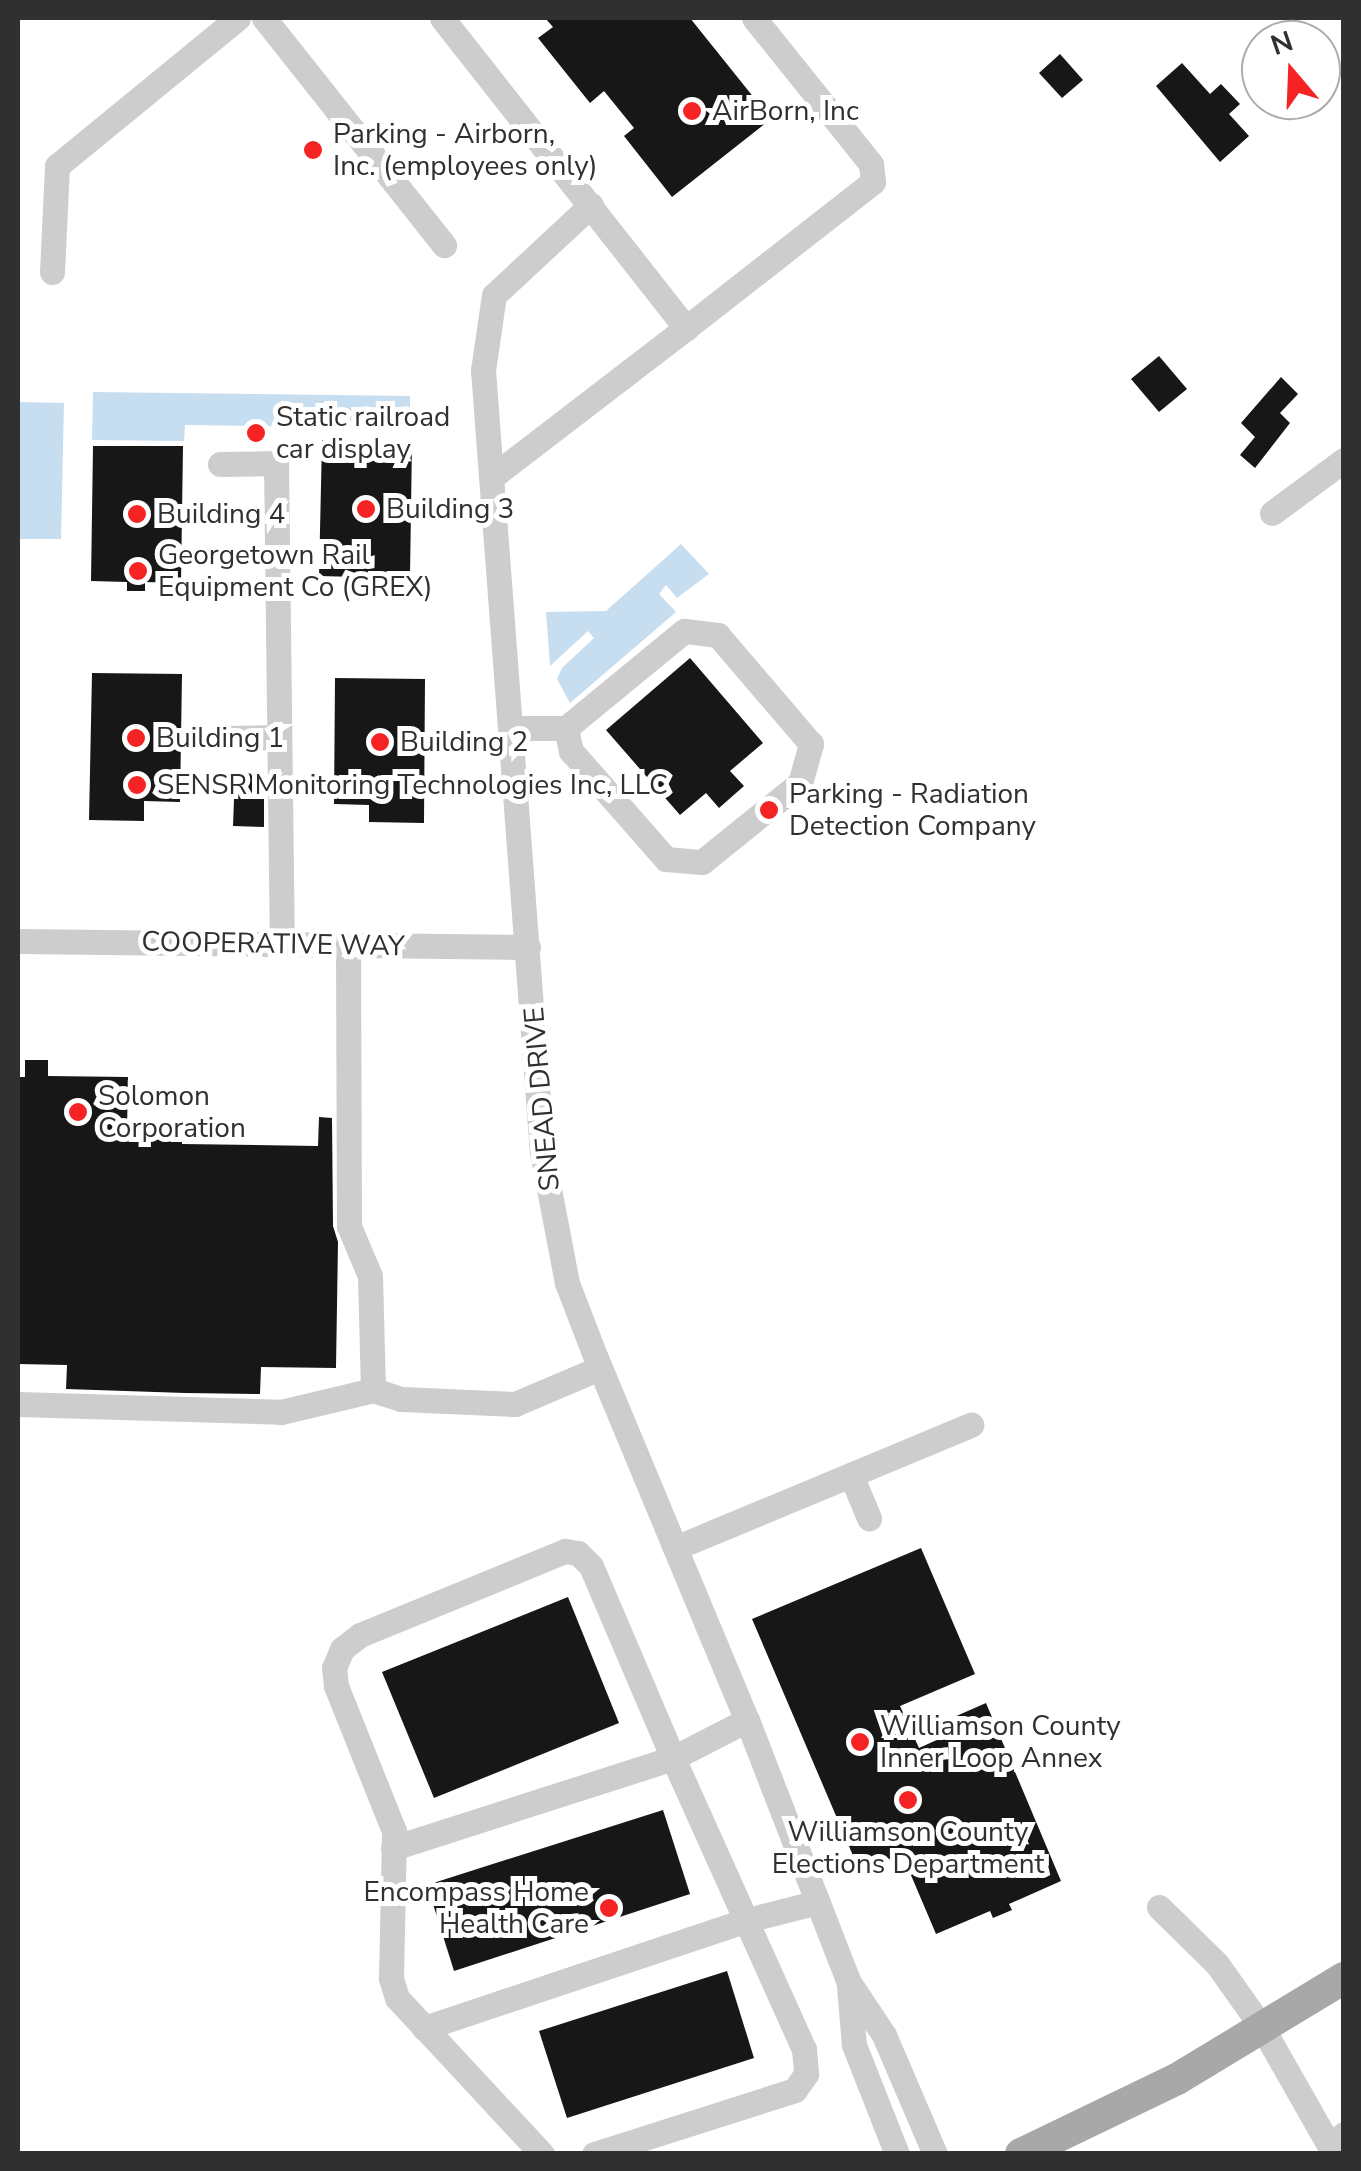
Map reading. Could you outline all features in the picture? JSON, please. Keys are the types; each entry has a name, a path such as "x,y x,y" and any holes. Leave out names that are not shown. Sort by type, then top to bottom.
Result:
{"main road":[{"path":"1020,2154 1177,2079 1344,1978"}],"street":[{"path":"52,272 58,166 238,18"},
{"path":"264,18 444,245"},
{"path":"442,18 686,328"},
{"path":"492,478 872,182 872,164 754,18"},
{"name":"SNEAD DRIVE","path":"591,205 494,296 484,370 542,1152 567,1282 600,1368 748,1720 848,1982 884,2035 935,2154"},
{"path":"1272,513 1344,460"},
{"path":"220,464 276,463 282,943"},
{"path":"511,728 566,728 684,631 718,635 811,744 800,782 702,862 666,859 571,750 566,728"},
{"path":"226,738 279,737"},
{"name":"COOPERATIVE WAY","path":"18,941 528,947"},
{"path":"348,944 349,1226 370,1276 373,1390"},
{"path":"18,1404 281,1412 373,1390 401,1398 515,1404 600,1368"},
{"path":"676,1548 970,1425"},
{"path":"850,1475 869,1518"},
{"path":"542,2154 397,1998 391,1978 394,1831 336,1686 334,1668 342,1648 360,1635 565,1551 578,1553 591,1566 804,2050 806,2074 795,2090 594,2154"},
{"path":"393,1848 673,1758 748,1720"},
{"path":"424,2028 747,1920 818,1902"},
{"path":"1160,1907 1214,1960 1263,2030 1328,2144"},
{"name":"SNEAD DRIVE","path":"848,1982 854,2044 897,2154"}],"water":[{"path":"93,392 410,396 410,428 185,425 184,441 92,440"},
{"path":"18,402 64,403 61,539 18,539"},
{"path":"681,544 709,574 677,598 666,585 659,594 676,612 570,703 557,679 562,668 594,638 588,631 550,666 546,612 606,611"}],"building":[{"name":"AirBorn, Inc","path":"545,18 690,18 771,119 672,197 624,136 634,128 604,91 590,103 538,38 553,27"},
{"path":"1060,54 1083,80 1062,98 1039,73"},
{"path":"1182,63 1210,94 1221,84 1240,104 1229,114 1249,136 1220,162 1156,86"},
{"path":"1159,356 1187,389 1159,412 1131,379"},
{"path":"1281,377 1298,394 1280,413 1290,423 1255,468 1240,455 1255,437 1241,423"},
{"name":"Building 3","path":"322,440 412,442 410,577 374,576 374,586 356,585 356,577 319,576"},
{"name":"Building 4","path":"93,446 183,446 181,583 145,582 145,591 127,591 127,582 91,581"},
{"path":"690,658 763,743 730,771 744,786 719,808 706,793 680,815 606,730"},
{"name":"Building 1","path":"92,673 182,674 180,802 144,801 144,821 89,820"},
{"name":"Building 2","path":"335,678 425,679 424,823 369,822 369,805 334,804"},
{"path":"235,773 264,774 264,827 233,826"},
{"path":"25,1060 48,1060 48,1076 128,1077 127,1131 182,1132 182,1144 318,1146 319,1117 332,1118 333,1226 338,1242 336,1368 261,1367 260,1394 66,1389 67,1365 18,1364 18,1077 25,1077"},
{"name":"Williamson County Inner Loop Annex","path":"921,1548 975,1674 900,1706 919,1748 950,1734 945,1721 986,1703 1061,1881 1009,1904 1012,1910 993,1918 990,1911 936,1934 902,1854 860,1872 752,1619"},
{"path":"568,1597 619,1723 434,1798 382,1672"},
{"path":"663,1810 690,1894 454,1971 427,1885"},
{"path":"727,1971 754,2058 567,2118 539,2031"}],"place":[{"name":"AirBorn, Inc","path":"692,111"},
{"name":"Parking - Airborn, Inc. (employees only)","path":"313,150"},
{"name":"Static railroad car display","path":"256,433"},
{"name":"Building 3","path":"366,509"},
{"name":"Building 4","path":"137,514"},
{"name":"Georgetown Rail Equipment Co (GREX)","path":"138,571"},
{"name":"Building 1","path":"136,738"},
{"name":"Building 2","path":"380,742"},
{"name":"SENSR Monitoring Technologies Inc, LLC","path":"137,785"},
{"name":"Parking - Radiation Detection Company","path":"769,810"},
{"name":"Solomon Corporation","path":"78,1112"},
{"name":"Williamson County Inner Loop Annex","path":"860,1742"},
{"name":"Williamson County Elections Department","path":"908,1800"},
{"name":"Encompass Home Health Care","path":"609,1908"}]}
